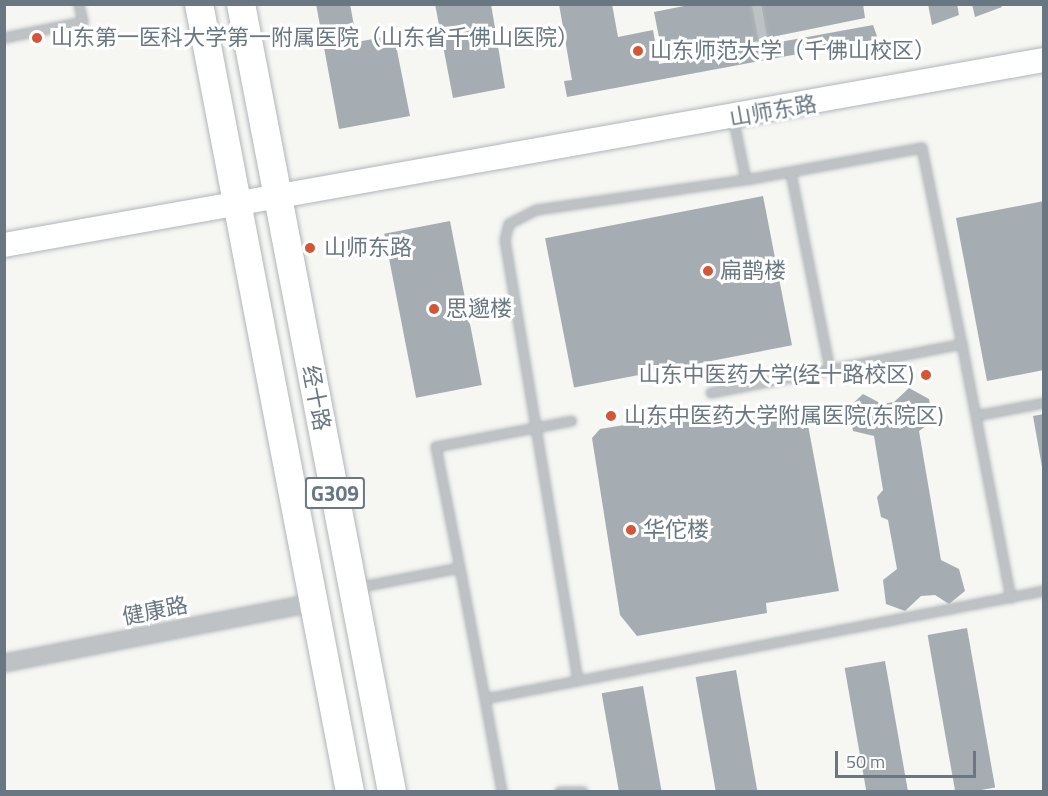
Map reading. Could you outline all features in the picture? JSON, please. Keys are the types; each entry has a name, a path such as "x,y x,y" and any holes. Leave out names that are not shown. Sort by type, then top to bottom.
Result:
{"highway":[{"name":"经十路","path":"200,4 350,792"},
{"name":"经十路","path":"241,4 392,792"}],"main road":[{"name":"山师东路","path":"4,244 733,117 1044,60"}],"street":[{"name":"健康路","path":"4,663 314,603"}],"lane":[{"path":"4,38 82,22 79,4"},
{"path":"756,4 763,39"},
{"path":"733,117 746,180"},
{"path":"579,681 505,240 509,224 537,210 791,173 922,148 1011,598"},
{"path":"791,173 830,370"},
{"path":"711,393 962,344"},
{"path":"976,416 1044,403"},
{"path":"502,792 436,447 572,421"},
{"path":"353,588 460,568"},
{"path":"485,699 1044,591"},
{"path":"560,792 583,792"}],"building":[{"path":"316,4 350,4 357,42 394,35 410,116 339,129"},
{"path":"435,4 491,4 505,88 453,98"},
{"path":"559,4 612,4 618,37 653,30 659,64 873,25 878,39 567,97 564,81 572,80"},
{"path":"694,4 752,4 759,41 663,58 654,12"},
{"path":"761,4 863,4 865,18 767,38"},
{"path":"928,4 957,4 959,15 932,25"},
{"path":"972,4 1001,4 1002,7 975,17"},
{"name":"扁鹊楼","path":"763,196 792,345 574,388 545,238"},
{"path":"1044,201 1044,370 987,381 956,218"},
{"name":"思邈楼","path":"450,221 482,385 416,398 384,234"},
{"path":"909,388 929,399 933,421 919,431 941,560 959,569 965,591 949,604 935,595 921,596 905,611 886,604 883,580 897,569 888,520 881,517 877,497 883,490 874,436 853,431 848,408 863,394 882,404 894,402"},
{"path":"729,408 732,422 805,409 839,591 766,603 767,613 637,636 620,615 592,438 600,429"},
{"path":"1044,414 1044,467 1042,467 1033,416"},
{"path":"967,628 995,788 955,792 928,635"},
{"path":"885,661 908,792 866,792 845,668"},
{"path":"736,670 758,792 716,792 696,677"},
{"path":"643,686 662,792 619,792 602,693"}],"place":[{"name":"山东第一医科大学第一附属医院（山东省千佛山医院）","path":"37,38"},
{"name":"山东师范大学（千佛山校区）","path":"638,51"},
{"name":"山师东路","path":"310,248"},
{"name":"扁鹊楼","path":"708,271"},
{"name":"思邈楼","path":"434,309"},
{"name":"山东中医药大学(经十路校区)","path":"926,375"},
{"name":"山东中医药大学附属医院(东院区)","path":"611,416"},
{"name":"华佗楼","path":"631,530"}]}
